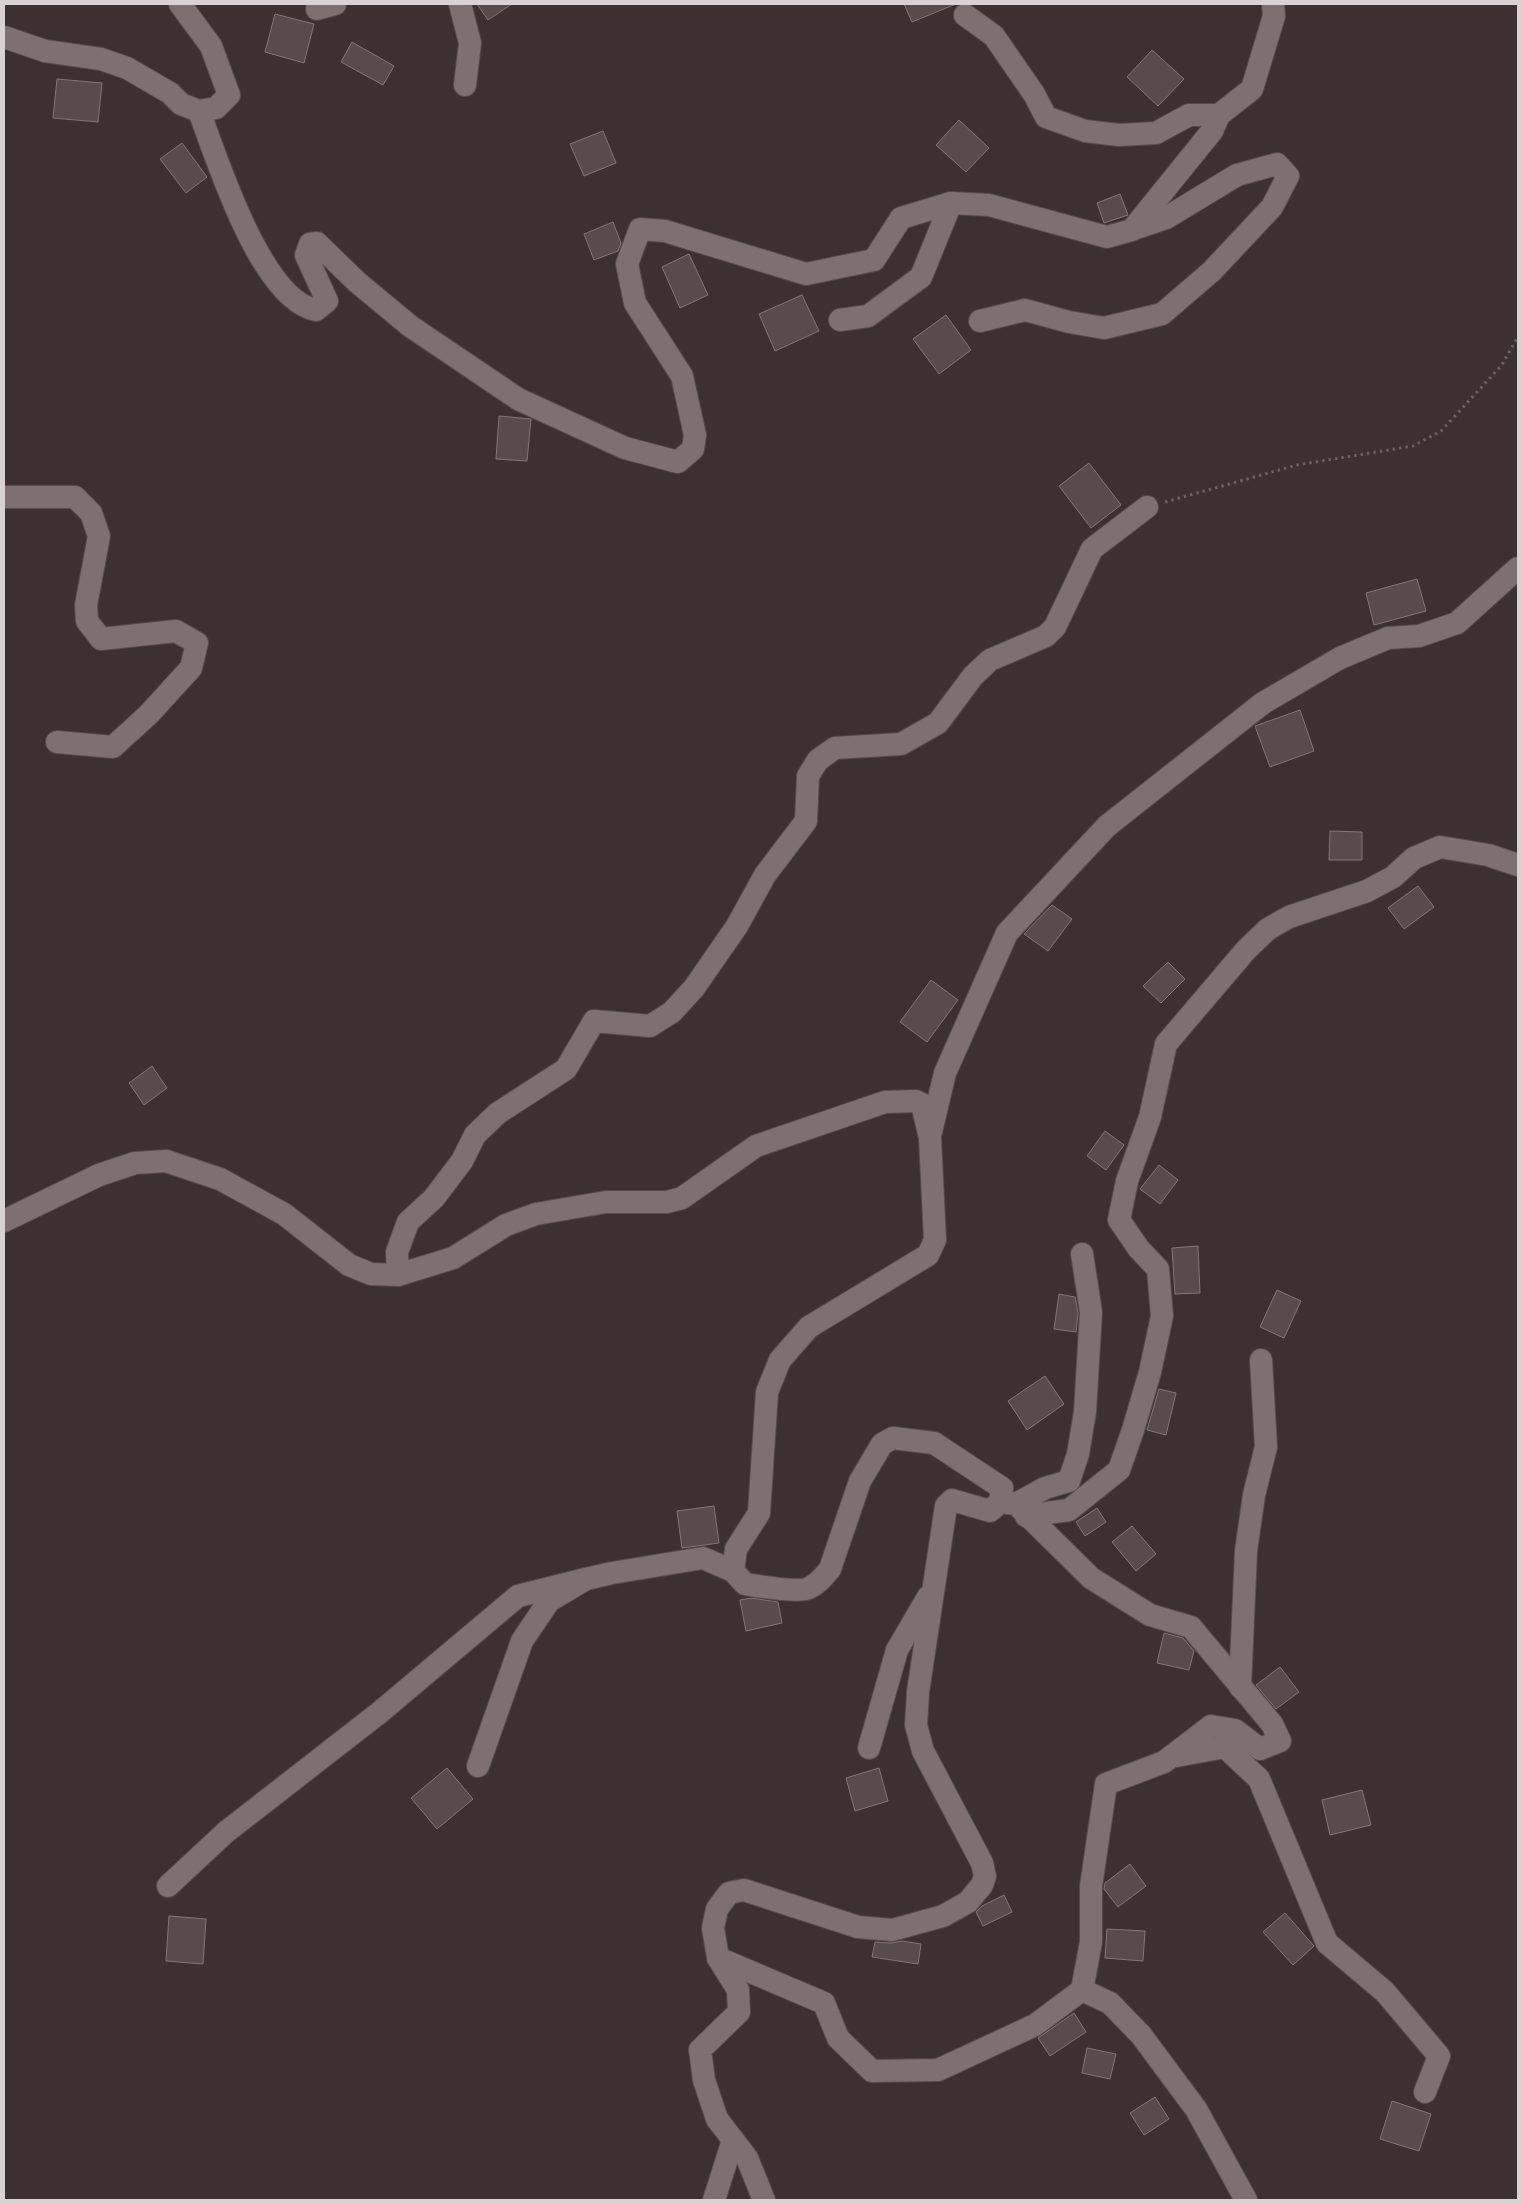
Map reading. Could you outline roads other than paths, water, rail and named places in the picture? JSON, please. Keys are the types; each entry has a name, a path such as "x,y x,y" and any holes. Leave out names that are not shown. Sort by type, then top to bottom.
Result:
{"street":[{"path":"4,37 45,51 101,59 127,68 170,93 181,104 199,111 216,108 229,95 211,46 180,4"},
{"path":"460,4 470,43 466,85"},
{"path":"1132,230 1212,131 1219,115 1252,88 1274,16 1273,4"},
{"path":"964,15 994,36 1034,94 1046,117 1084,131 1119,135 1156,133 1189,115 1219,115"},
{"path":"199,111 248,234 277,284 306,308 316,310 327,301 306,255 310,244 317,243 357,282 410,326 518,399 625,448 678,462 693,449 695,435 682,376 635,303 627,264 640,228 665,231 806,274 874,260 901,218 951,203 989,205 1107,237 1166,218 1237,175 1277,164 1288,176 1272,207 1212,271 1162,314 1104,328 1069,322 1025,310 980,321"},
{"path":"840,320 868,316 921,277 951,203"},
{"path":"4,497 75,498 91,513 99,536 86,605 87,621 101,639 176,631 197,643 191,668 149,714 113,747 58,742"},
{"path":"398,1275 397,1252 408,1222 434,1198 462,1161 475,1135 498,1113 566,1069 594,1021 650,1026 672,1012 694,988 736,926 765,875 806,821 808,776 818,760 836,748 901,744 938,723 973,676 990,660 1046,636 1055,628 1092,549 1147,507"},
{"path":"930,1138 945,1073 1007,934 1107,826 1263,703 1340,658 1380,641 1388,638 1419,636 1457,623 1518,568"},
{"path":"764,2200 747,2158 717,2119 704,2080 700,2050 739,2012 738,1990 718,1958 713,1928 717,1909 730,1892 744,1890 858,1927 892,1930 943,1916 968,1902 982,1885 985,1876 982,1863 923,1751 916,1726 918,1692 946,1506 952,1500 990,1511 1014,1507 1069,1510 1119,1470 1150,1372 1162,1316 1158,1269 1139,1249 1119,1220 1127,1181 1150,1117 1166,1044 1246,950 1268,929 1289,917 1367,891 1393,877 1414,858 1440,847 1488,855 1518,865"},
{"path":"4,1221 99,1175 135,1163 166,1161 220,1179 284,1214 349,1265 371,1274 398,1275 453,1258 506,1225 536,1214 606,1202 667,1202 682,1198 756,1146 885,1102 916,1101 922,1104 930,1138 935,1240 928,1255 809,1327 780,1360 767,1392 759,1513 736,1549 733,1571"},
{"path":"1014,1507 1045,1488 1069,1481 1078,1454 1086,1412 1091,1312 1082,1254"},
{"path":"1240,1687 1246,1550 1254,1495 1266,1447 1261,1360"},
{"path":"168,1886 226,1832 380,1713 518,1596 586,1579 703,1558 733,1571 745,1584 785,1589 808,1589 830,1569 860,1481 882,1444 893,1438 934,1444 1002,1488 1014,1507 1091,1578 1150,1615 1191,1627 1272,1724 1280,1741 1260,1749 1235,1730 1211,1726 1174,1757"},
{"path":"478,1766 522,1641 549,1601 586,1579"},
{"path":"869,1748 897,1650 934,1588"},
{"path":"718,1958 824,2003 838,2038 872,2071 938,2070 1035,2025 1082,1990 1091,1942 1091,1886 1106,1784 1174,1757 1225,1747 1259,1778 1327,1943 1385,1992 1438,2056 1425,2092"},
{"path":"1082,1990 1110,2003 1141,2035 1196,2109 1246,2200"},
{"path":"714,2200 733,2140"}]}
